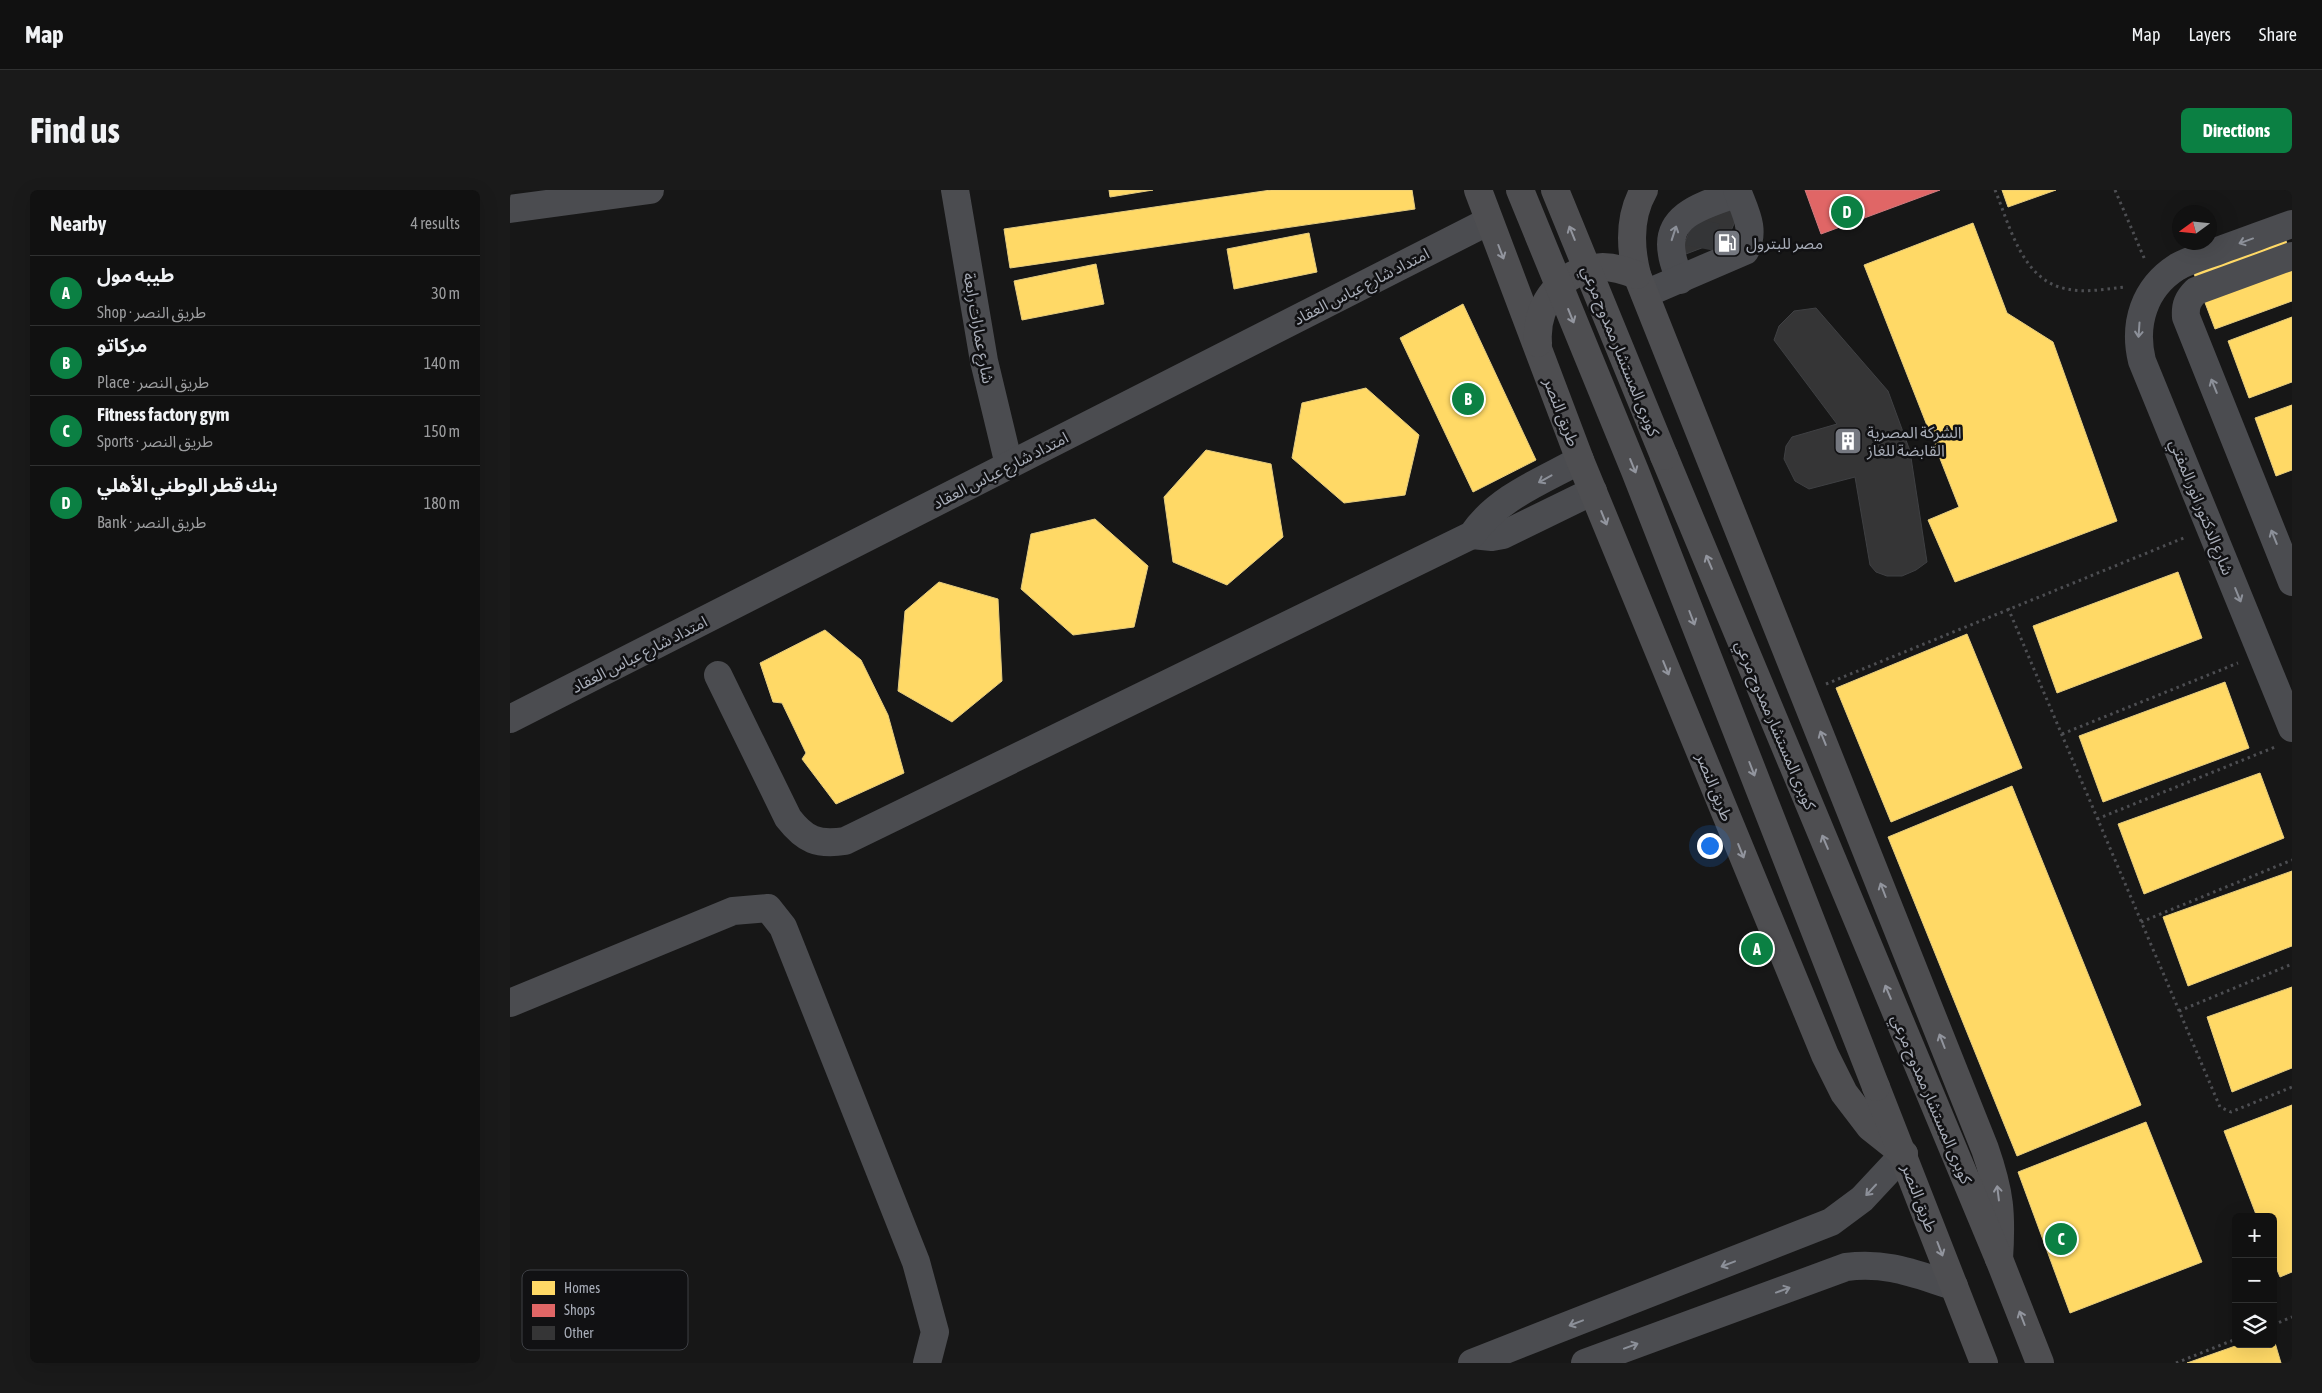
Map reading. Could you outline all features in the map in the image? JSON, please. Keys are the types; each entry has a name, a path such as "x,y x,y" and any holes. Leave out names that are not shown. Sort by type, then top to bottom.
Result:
{"highway":[{"name":"طريق النصر","path":"1478,190 1580,460 1825,1055 1844,1093 1854,1107 1870,1127 1904,1154 1984,1363"},
{"name":"كوبرى المستشار ممدوح مرعي","path":"1520,190 1638,481 1876,1088 1904,1154"},
{"name":"كوبرى المستشار ممدوح مرعي","path":"1555,190 1999,1259"},
{"path":"1644,190 1635,215 1632,235 1632,256 1641,285 1997,1184 2002,1221 1999,1259 2040,1363"},
{"path":"1538,348 1537,330 1544,306 1558,286 1572,275 1588,269 1604,267 1621,269 1641,285"}],"street":[{"path":"510,209 616,192 650,190"},
{"name":"شارع عمارات رابعة","path":"956,190 984,361 1009,465"},
{"path":"1641,285 1745,251 1752,239 1737,192 1708,211 1686,214 1678,222 1673,232 1672,255 1692,267"},
{"name":"امتداد شارع عباس العقاد","path":"510,719 1489,221"},
{"path":"2156,285 2179,266 2292,224"},
{"path":"2292,256 2196,291 2187,303 2186,317 2292,582"},
{"name":"شارع الدكتور انور المفتي","path":"2156,285 2143,308 2138,334 2142,361 2261,653 2285,699 2288,736"},
{"path":"718,675 788,818 798,831 812,840 828,844 845,841 1472,535 1479,524 1498,506 1580,460"},
{"path":"1472,535 1492,537 1503,535 1593,491"},
{"path":"510,1003 733,911 768,908 783,927 916,1262 935,1332 927,1363"},
{"path":"1472,1363 1823,1226 1862,1199 1904,1154"},
{"path":"1585,1363 1846,1267 1886,1266 1905,1270 1954,1286"}],"path":[{"path":"1995,190 2021,252 2032,269 2048,282 2066,289 2086,290 2156,285 2115,190"},
{"path":"1804,693 2008,608 2210,528"},
{"path":"2008,608 2216,1100 2223,1110 2231,1112 2292,1087"},
{"path":"2062,734 2261,653"},
{"path":"2097,819 2288,736"},
{"path":"2141,922 2292,860"},
{"path":"2179,1011 2292,964"},
{"path":"2277,1323 2292,1317"},
{"path":"2176,1363 2232,1341"}],"building: Homes":[{"path":"1109,190 1153,190 1110,197"},
{"path":"1271,190 1412,190 1415,209 1010,268 1004,229"},
{"path":"2002,190 2056,190 2008,207"},
{"path":"1973,223 2007,313 2053,342 2117,521 1955,582 1928,520 1959,507 1864,265"},
{"path":"1309,233 1317,272 1234,289 1227,249"},
{"path":"2285,238 2292,258 2292,301 2215,329 2193,271"},
{"path":"1096,264 1104,304 1022,320 1014,281"},
{"path":"1463,304 1536,460 1473,492 1400,338"},
{"path":"2292,317 2292,382 2249,398 2228,341"},
{"path":"1366,388 1419,435 1405,495 1344,503 1292,458 1302,403"},
{"path":"2292,405 2292,470 2276,476 2255,418"},
{"path":"1206,450 1271,464 1283,537 1227,585 1173,562 1164,497"},
{"path":"1095,519 1148,566 1134,627 1073,635 1021,589 1031,534"},
{"path":"2178,572 2202,638 2057,693 2033,626"},
{"path":"939,582 998,599 1002,681 952,722 898,691 905,611"},
{"path":"825,630 861,660 888,715 904,773 836,804 802,759 806,753 782,703 773,702 760,663"},
{"path":"1967,634 2022,768 1891,822 1836,688"},
{"path":"2225,682 2249,748 2103,802 2079,736"},
{"path":"2260,773 2284,838 2144,894 2118,824"},
{"path":"2012,786 2141,1105 2017,1156 1888,837"},
{"path":"2292,871 2292,946 2188,986 2163,917"},
{"path":"2292,987 2292,1068 2232,1092 2207,1017"},
{"path":"2292,1105 2292,1272 2280,1277 2277,1270 2277,1213 2255,1213 2224,1131"},
{"path":"2146,1122 2202,1262 2070,1313 2018,1172"},
{"path":"2232,1347 2277,1348 2281,1363 2187,1363"}],"building: Shops":[{"path":"1805,190 1940,190 1821,234"}],"building: Other":[{"path":"1742,205 1728,238 1678,257 1693,224"},
{"name":"الشركة المصرية القابضة للغاز","path":"1816,308 1888,391 1910,451 1927,562 1916,570 1902,576 1887,576 1876,572 1870,565 1855,477 1809,489 1795,481 1784,459 1786,446 1792,437 1837,424 1774,340 1779,326 1794,311"}],"tunnel":[{"path":"1700,248 1706,219"}],"place":[{"name":"بنك قطر الوطني الأهلي","path":"1847,212"},
{"name":"مصر للبترول","path":"1727,243"},
{"name":"مركاتو","path":"1468,399"},
{"name":"الشركة المصرية القابضة للغاز","path":"1848,441"},
{"name":"طيبه مول","path":"1757,949"},
{"name":"Fitness factory gym","path":"2061,1239"}]}
